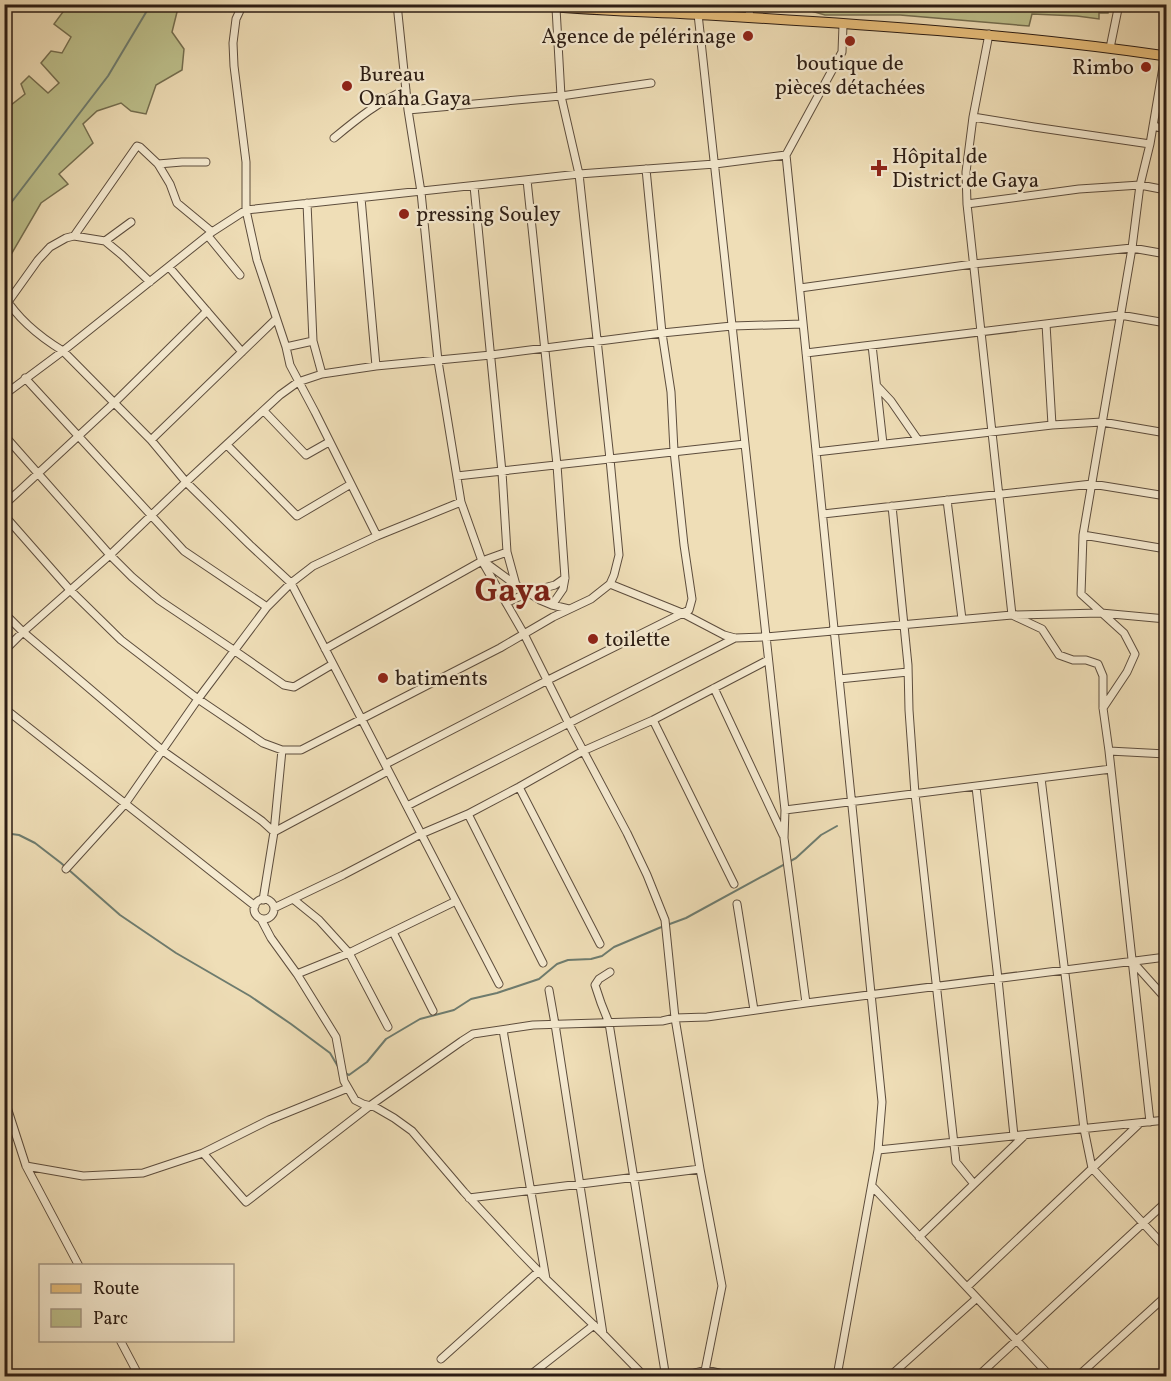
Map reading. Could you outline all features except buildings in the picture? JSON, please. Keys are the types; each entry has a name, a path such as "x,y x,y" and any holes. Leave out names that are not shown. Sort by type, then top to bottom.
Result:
{"main road":[{"path":"528,5 556,8 698,9 749,18 989,34 1166,56"}],"street":[{"path":"243,4 236,19 233,43 234,66 246,162 246,210 257,260 290,365 377,536"},
{"path":"397,4 408,110 421,192 438,361 461,502 482,561 524,634 568,724 632,843 665,920 675,1018 700,1169 723,1286 705,1373"},
{"path":"749,18 750,4"},
{"path":"1110,48 1119,4"},
{"path":"4,515 70,590 121,640 198,699 263,743 282,750 301,750 500,648 591,598 610,584 619,555 610,459 579,174 561,96 556,8"},
{"path":"698,9 785,810 784,838 806,1003"},
{"path":"837,1377 878,1150 882,1102 786,155 842,52 843,25"},
{"path":"989,34 973,117 966,172 967,204 1012,615"},
{"path":"1103,708 1127,672 1135,654 1124,633 1080,594 1083,535 1132,248 1140,185 1166,56"},
{"path":"408,110 561,96 651,82"},
{"path":"334,138 378,104 406,90"},
{"path":"973,117 1150,144"},
{"path":"1153,126 1167,129"},
{"path":"74,236 137,146 158,164 170,184 177,203 210,234 240,275"},
{"path":"4,395 210,234 246,210 579,174 715,164 786,155"},
{"path":"158,164 206,162"},
{"path":"274,832 387,767 548,680 689,610 692,598 684,545 674,451 671,392 662,333 646,169"},
{"path":"527,180 557,465 565,578 563,589 552,605"},
{"path":"967,204 1079,189 1140,185 1167,190"},
{"path":"474,186 502,472 507,552 516,585"},
{"path":"361,198 376,366"},
{"path":"307,203 314,341 322,374"},
{"path":"105,241 131,222"},
{"path":"150,282 105,241 74,236 50,247 6,299 28,325 63,351 151,440 186,482 291,583 499,984"},
{"path":"800,288 973,264 1132,248 1167,254"},
{"path":"169,267 242,352"},
{"path":"4,505 114,403 207,311"},
{"path":"806,353 1120,315 1167,323"},
{"path":"151,440 276,319"},
{"path":"4,651 186,482 298,382 322,374 376,366 491,355 662,333 732,326 803,324"},
{"path":"1046,324 1052,425"},
{"path":"286,347 314,341"},
{"path":"873,345 883,444"},
{"path":"26,378 184,551 267,607"},
{"path":"877,386 891,401 918,440"},
{"path":"264,411 306,455 329,442"},
{"path":"816,452 1052,425 1102,422 1167,433"},
{"path":"4,435 110,555 159,600 284,686 294,687 333,664"},
{"path":"457,476 745,444"},
{"path":"227,445 297,516 351,484"},
{"path":"823,514 1092,484 1167,496"},
{"path":"947,500 962,619"},
{"path":"66,869 125,804 198,699 267,607 291,583 312,566 377,536 461,502"},
{"path":"892,506 908,672 915,794 956,1162 974,1184"},
{"path":"1083,535 1167,549"},
{"path":"325,649 482,561 507,552"},
{"path":"482,561 540,600 570,609"},
{"path":"506,603 529,592 555,585 565,578"},
{"path":"610,584 682,613 724,635 735,638 1012,615 1101,613 1167,619"},
{"path":"4,613 23,632 163,751 262,821 274,832"},
{"path":"1012,615 1042,629 1059,655 1098,664 1103,676 1103,708 1150,1122"},
{"path":"407,806 735,638"},
{"path":"261,919 270,917 274,908 421,834 468,814 583,752 653,720 768,660"},
{"path":"839,679 908,672"},
{"path":"714,688 784,838"},
{"path":"4,708 255,906 256,915 261,919 336,1037 344,1082 355,1100 371,1105 412,1131 469,1197 539,1272 644,1377"},
{"path":"653,720 734,884"},
{"path":"264,900 274,832 282,750"},
{"path":"1109,751 1167,754"},
{"path":"785,810 1111,769"},
{"path":"1041,778 1084,1129 1092,1168 1167,1248"},
{"path":"519,787 600,944"},
{"path":"976,787 1014,1136"},
{"path":"468,814 543,963"},
{"path":"293,899 319,920 349,953 388,1027"},
{"path":"255,906 264,900 269,901 274,908"},
{"path":"297,974 349,953 456,901"},
{"path":"737,904 754,1010"},
{"path":"393,932 433,1011"},
{"path":"203,1153 246,1202 371,1105 473,1034 533,1025 662,1021 675,1018 707,1017 1167,957"},
{"path":"1132,962 1167,999"},
{"path":"610,972 598,979 595,985 609,1023 664,1377"},
{"path":"549,990 603,1334"},
{"path":"503,1030 547,1280"},
{"path":"26,1166 83,1176 143,1173 203,1153 269,1120 348,1088"},
{"path":"4,1098 26,1166 79,1264"},
{"path":"878,1150 1167,1120"},
{"path":"967,1287 1139,1123"},
{"path":"919,1237 1026,1135"},
{"path":"469,1197 700,1169"},
{"path":"872,1186 1050,1377"},
{"path":"978,1377 1167,1202"},
{"path":"441,1359 539,1272"},
{"path":"1078,1377 1167,1296"},
{"path":"890,1377 977,1298"},
{"path":"529,1377 594,1325"},
{"path":"121,1342 139,1377"},
{"path":"683,1377 705,1373 731,1377"}],"green space":[{"path":"1109,4 1108,13 1099,13 1099,19 1032,14 1029,26 900,15 825,15 790,5"},
{"path":"68,5 201,5 178,8 172,32 184,49 182,70 156,85 146,114 131,111 121,103 97,111 83,124 93,143 59,174 68,184 41,203 5,265 5,174 11,150 5,123 5,111 25,94 21,84 29,76 48,93 59,83 41,63 51,51 62,53 71,37 54,24"}],"waterway":[{"path":"4,212 108,76 151,4"},
{"path":"345,1073 349,1075 367,1062 386,1039 420,1019 454,1010 471,999 539,979 557,964 568,960 602,956 614,947 686,918 796,858 821,835 837,826"},
{"path":"4,833 19,835 35,843 120,915 176,953 250,996 330,1053 340,1070"}],"place":[{"name":"Agence de pélérinage","path":"748,36"},
{"name":"boutique de pièces détachées","path":"850,41"},
{"name":"Rimbo","path":"1146,67"},
{"name":"Bureau Onaha Gaya","path":"347,86"},
{"name":"Hôpital de District de Gaya","path":"879,168"},
{"name":"pressing Souley","path":"404,214"},
{"name":"toilette","path":"593,639"},
{"name":"batiments","path":"383,678"}],"district":[{"name":"Gaya","path":"513,589"}]}
